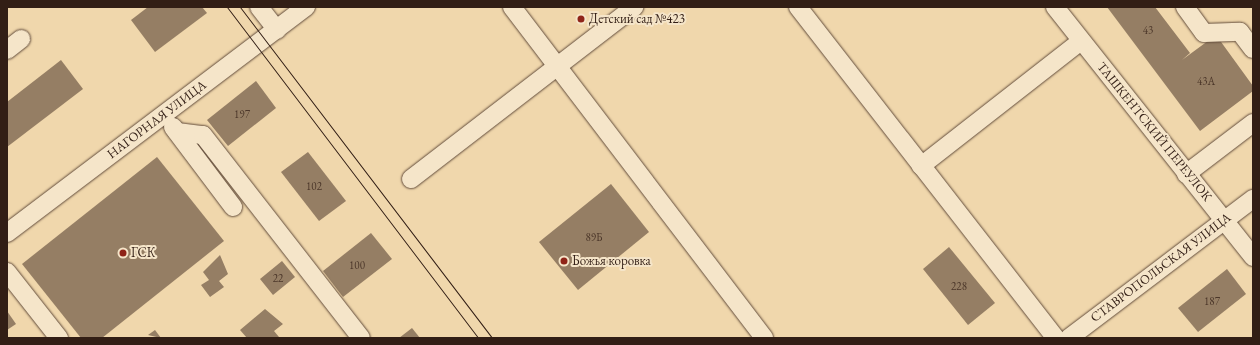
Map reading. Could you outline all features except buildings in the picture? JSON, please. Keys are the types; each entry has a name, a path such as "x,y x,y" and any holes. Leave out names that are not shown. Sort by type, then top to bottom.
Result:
{"street":[{"path":"259,7 277,30"},
{"name":"НАГОРНАЯ УЛИЦА","path":"7,233 306,7"},
{"path":"512,7 764,338"},
{"path":"411,179 634,7"},
{"path":"798,7 1056,338"},
{"name":"ТАШКЕНТСКИЙ ПЕРЕУЛОК","path":"1055,7 1253,257"},
{"path":"1185,7 1204,33 1240,32 1253,49"},
{"path":"921,166 1081,41"},
{"path":"164,115 233,207"},
{"path":"1186,174 1253,123"},
{"path":"177,132 203,134 361,338"},
{"name":"СТАВРОПОЛЬСКАЯ УЛИЦА","path":"1068,338 1253,198"},
{"path":"7,272 50,335"}],"tram line":[{"path":"227,7 478,338"},
{"path":"240,7 492,338"}],"place":[{"name":"Детский сад №423","path":"581,19"},
{"name":"ГСК","path":"123,253"},
{"name":"Божья коровка","path":"564,261"}]}
